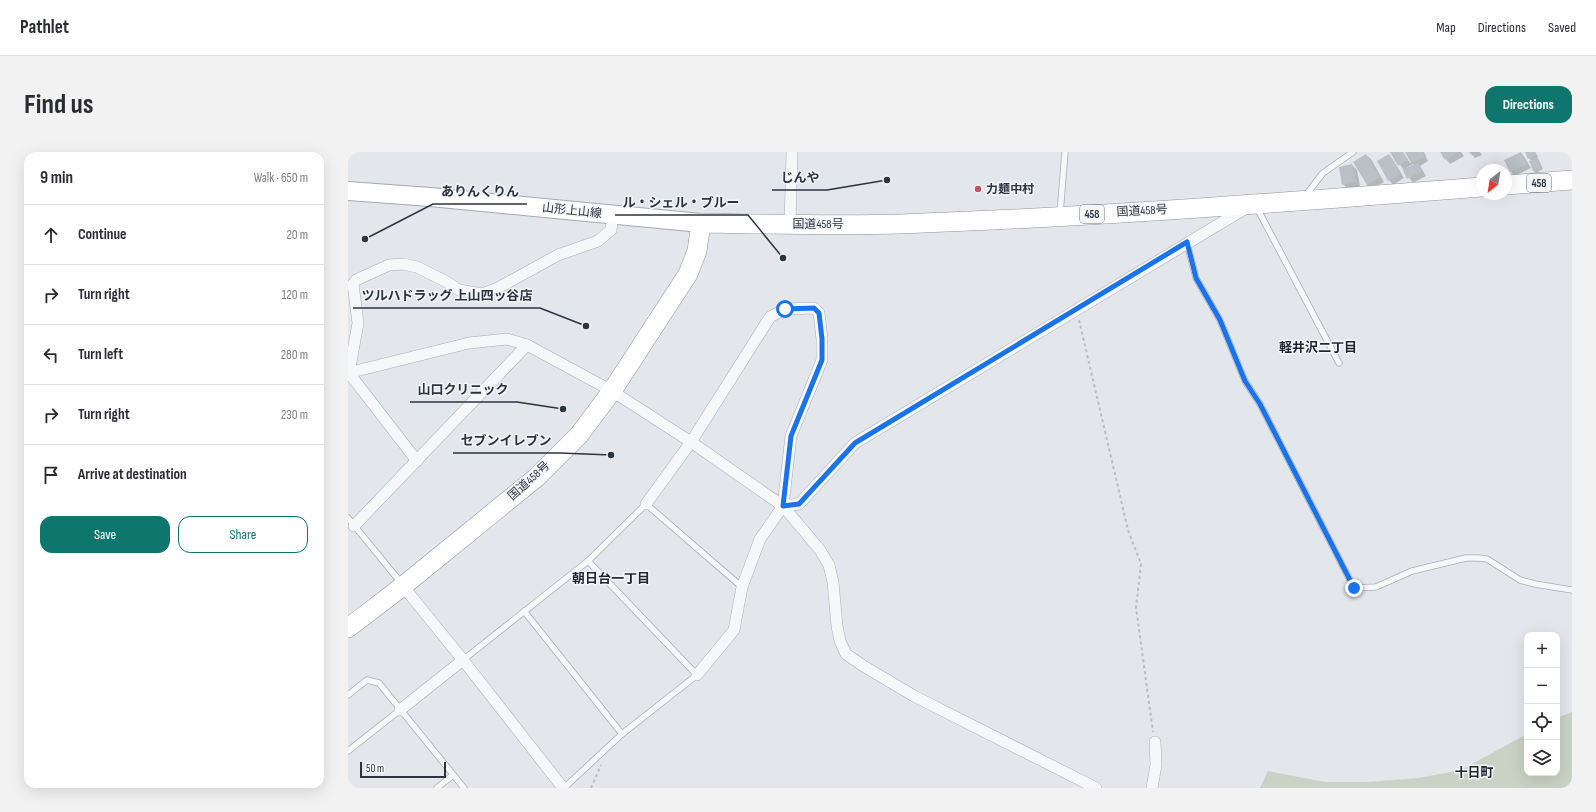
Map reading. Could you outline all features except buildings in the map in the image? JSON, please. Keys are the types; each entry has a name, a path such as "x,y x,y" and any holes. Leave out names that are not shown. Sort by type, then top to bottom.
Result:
{"highway":[{"name":"458","path":"1512,185 1572,180"},
{"name":"国道458号","path":"348,628 403,586 536,477 578,434 612,391 688,274 697,251 701,224 899,224 1253,205 1476,187"}],"main road":[{"name":"山形上山線","path":"348,191 430,197 701,224"}],"street":[{"path":"790,224 792,152"},
{"path":"783,506 799,504 855,443 1187,242 1253,205"},
{"path":"417,461 348,373 358,323 353,284 356,280 389,265 403,264 417,267 459,290 482,294 496,289 558,256 598,241 610,230 613,215"},
{"path":"646,504 691,442 770,316 785,309 814,308 819,313 822,339 822,360 791,436 783,506 760,539 742,587 734,630 697,674"},
{"path":"348,373 469,343 507,340 527,345 612,391 691,442 783,506 820,550 829,565 833,582 837,626 840,641 846,654 914,696 1096,788"},
{"path":"350,525 417,461 527,345"},
{"path":"403,586 563,788"},
{"path":"400,710 463,660"},
{"path":"1152,788 1156,765 1155,742"}],"lane":[{"path":"1060,216 1065,152"},
{"path":"1302,201 1322,173 1353,152"},
{"path":"1253,205 1339,363"},
{"path":"1187,242 1196,278 1220,320 1245,381 1260,404 1354,588 1376,587 1412,571 1466,558 1478,558 1488,559 1520,580 1572,590"},
{"path":"463,660 588,561 646,504 742,587"},
{"path":"350,525 403,586"},
{"path":"563,788 622,734 697,674 588,561"},
{"path":"524,611 622,734"},
{"path":"348,695 367,680 379,683 464,788"},
{"path":"348,751 400,710"},
{"path":"437,788 453,775"}],"path":[{"path":"1077,309 1128,530 1141,564 1136,607 1155,742"},
{"path":"591,788 603,762"}],"green space":[{"path":"1572,712 1572,788 1260,788 1268,771 1325,782 1369,782 1419,778 1461,770 1524,736 1524,776 1560,776 1560,717"}],"place":[{"name":"じんや","path":"887,180"},
{"name":"力麺中村","path":"978,189"},
{"name":"ありんくりん","path":"365,239"},
{"name":"ル・シェル・ブルー","path":"783,258"},
{"name":"ツルハドラッグ 上山四ッ谷店","path":"586,326"},
{"name":"山口クリニック","path":"563,409"},
{"name":"セブンイレブン","path":"611,455"}],"district":[{"name":"軽井沢二丁目","path":"1318,348"},
{"name":"朝日台一丁目","path":"611,579"},
{"name":"十日町","path":"1474,773"}],"route":[{"path":"785,309 814,308 819,313 822,339 822,360 791,436 783,506 799,504 855,443 1187,242 1196,278 1220,320 1245,381 1260,404 1354,588"}]}
